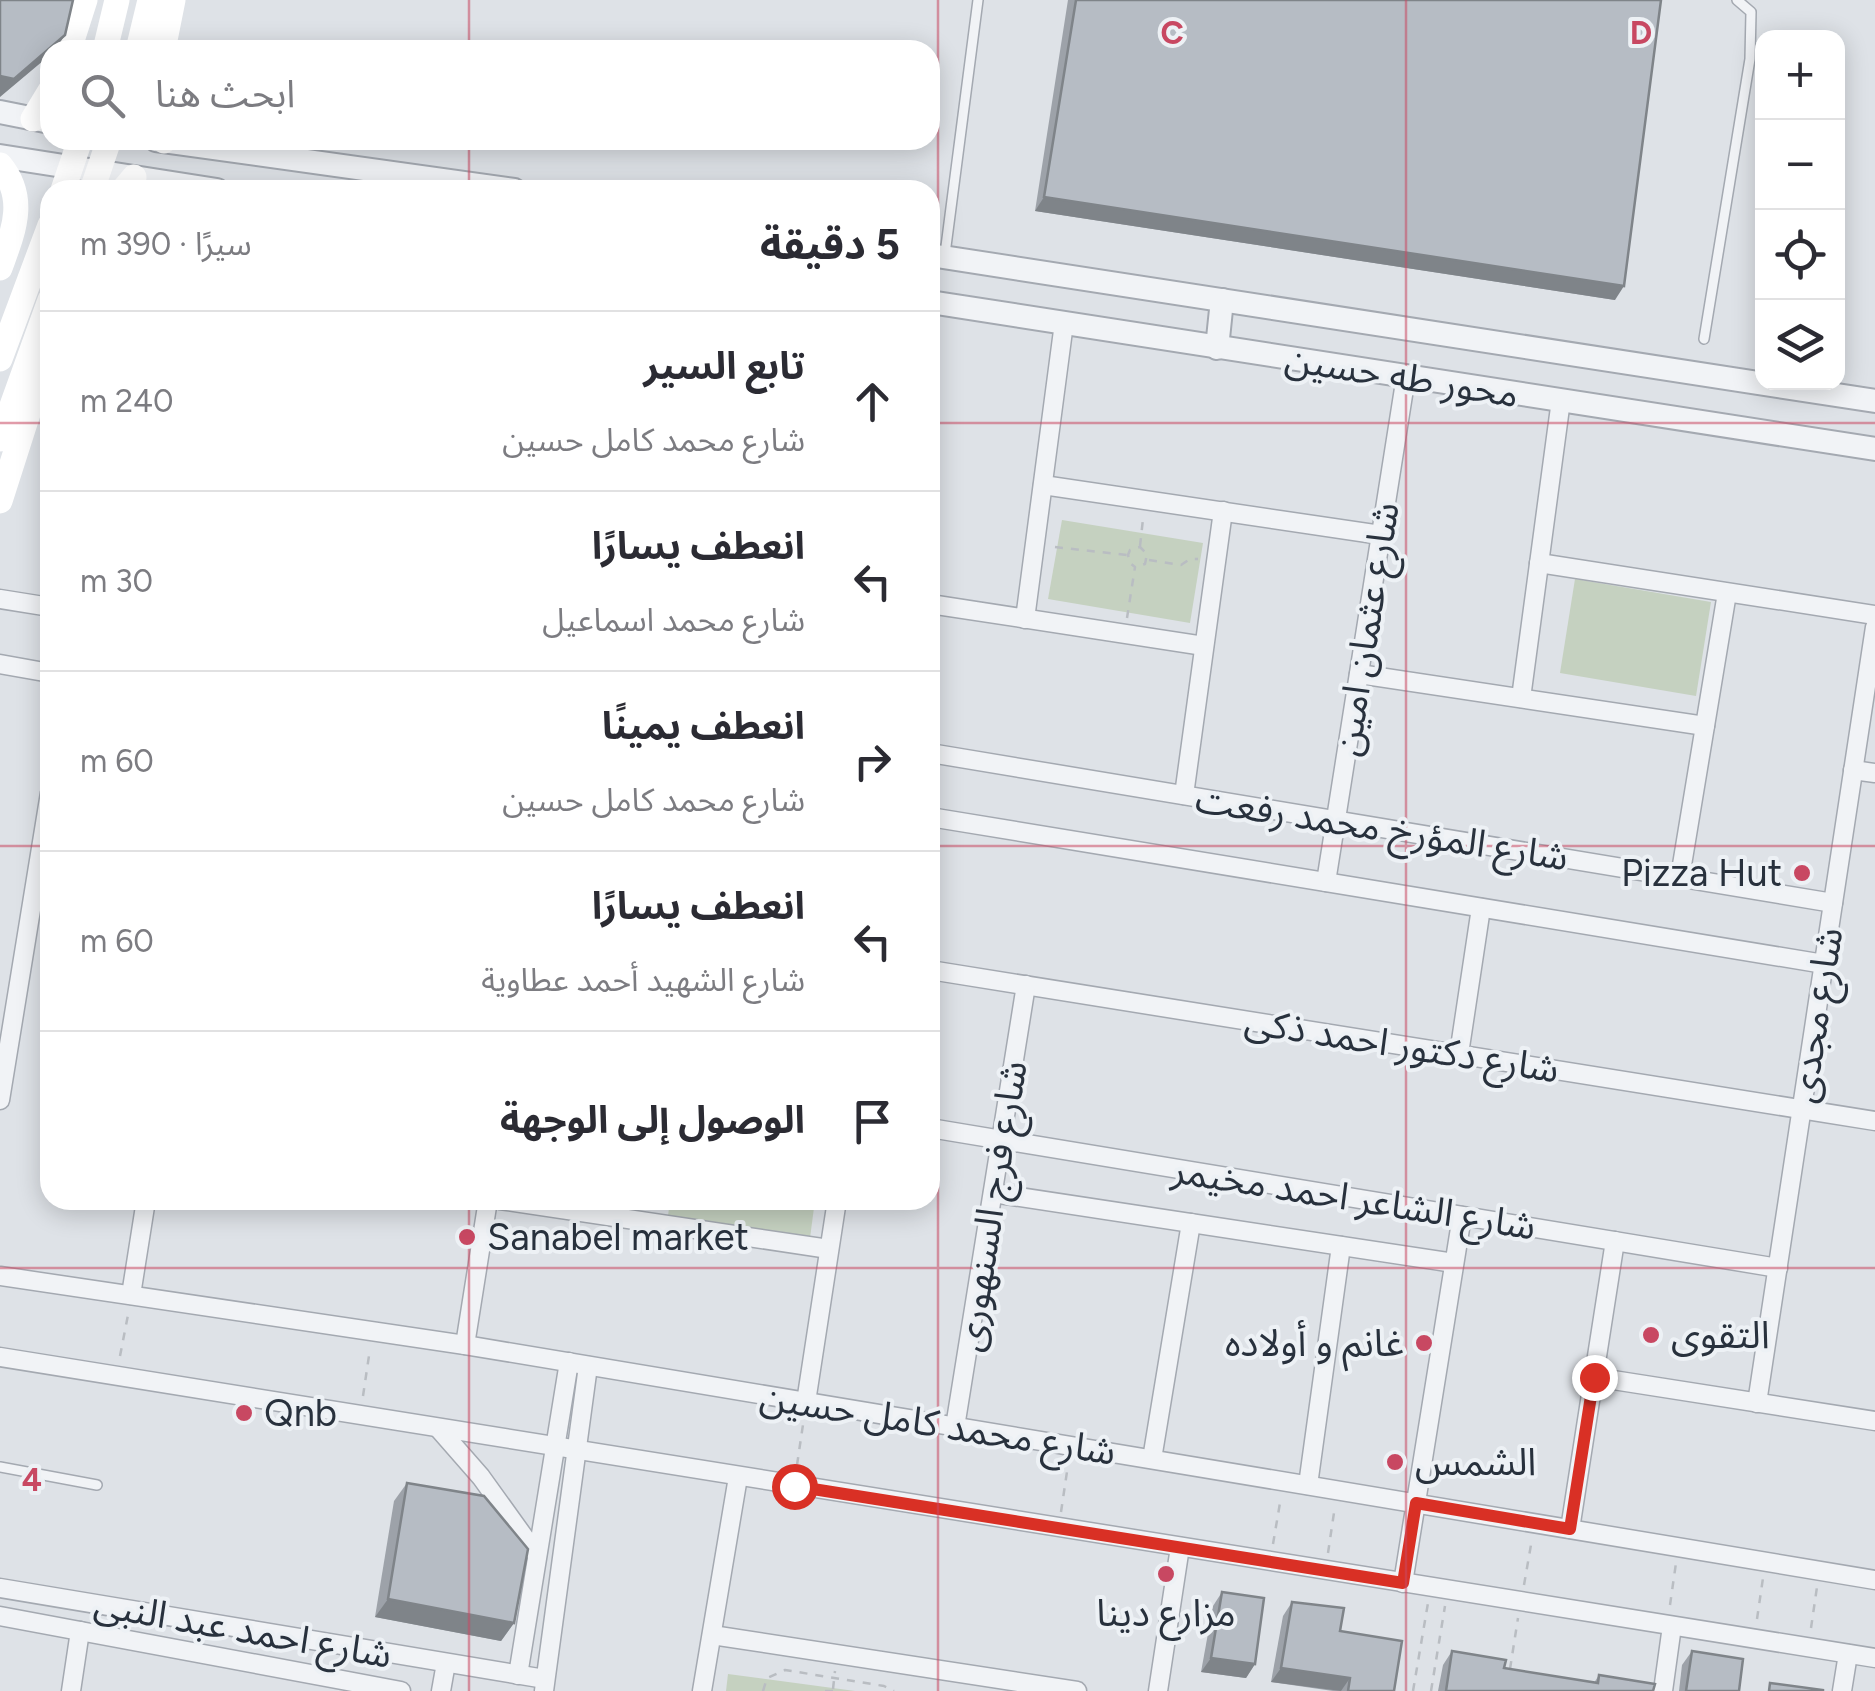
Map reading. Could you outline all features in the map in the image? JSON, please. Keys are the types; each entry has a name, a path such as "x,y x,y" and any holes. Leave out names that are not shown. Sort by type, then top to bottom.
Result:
{"main road":[{"path":"74,40 86,0"},
{"path":"107,40 117,0"},
{"path":"140,40 150,0"},
{"path":"166,40 173,0"},
{"path":"66,180 77,150"},
{"path":"95,180 106,150"},
{"path":"0,165 14,187 17,219 0,268"},
{"path":"17,219 40,214"},
{"path":"0,359 40,250"},
{"path":"0,438 40,328"},
{"path":"0,502 40,402"}],"street":[{"path":"0,112 40,120"},
{"path":"232,150 444,180"},
{"path":"0,156 114,180"},
{"name":"محور طه حسين","path":"940,256 1875,402"},
{"path":"1217,348 1222,300"},
{"name":"محور طه حسين","path":"940,303 1875,449"},
{"path":"1025,619 1064,322"},
{"name":"شارع عثمان امين","path":"1326,882 1406,376"},
{"path":"1521,698 1561,400"},
{"path":"1042,485 1381,535"},
{"path":"1184,795 1223,512"},
{"path":"1539,563 1875,616"},
{"path":"1680,878 1728,592"},
{"path":"0,599 40,605"},
{"path":"940,606 1204,646"},
{"name":"شارع مجدى","path":"1757,1403 1875,626"},
{"path":"0,664 40,671"},
{"path":"1359,674 1705,726"},
{"name":"شارع المؤرخ محمد رفعت","path":"940,755 1833,903"},
{"path":"1853,770 1875,773"},
{"name":"شارع المؤرخ محمد رفعت","path":"940,819 1824,964"},
{"path":"0,1100 40,877"},
{"path":"1460,1054 1481,908"},
{"name":"شارع دكتور احمد ذكى","path":"940,972 1875,1121"},
{"name":"شارع فرج السنهورى","path":"955,1427 1026,985"},
{"name":"شارع الشاعر احمد مخيمر","path":"940,1130 1778,1268"},
{"name":"شارع الشاعر احمد مخيمر","path":"993,1193 1454,1263"},
{"path":"131,1296 144,1210"},
{"path":"465,1345 486,1210"},
{"path":"568,1210 829,1249"},
{"path":"642,1221 644,1210"},
{"path":"806,1402 835,1210"},
{"path":"1403,1583 1462,1216"},
{"path":"1152,1459 1191,1223"},
{"path":"1570,1529 1615,1242"},
{"path":"1308,1485 1340,1246"},
{"name":"شارع محمد كامل حسين","path":"0,1276 465,1345 1875,1580"},
{"path":"0,1357 1875,1658"},
{"path":"518,1675 568,1362"},
{"path":"544,1685 588,1366"},
{"path":"1594,1377 1875,1421"},
{"path":"439,1429 481,1477 537,1556"},
{"path":"702,1691 738,1476"},
{"path":"1158,1691 1180,1547"},
{"name":"شارع احمد عبد النبى","path":"0,1588 518,1675 544,1685"},
{"name":"شارع احمد عبد النبى","path":"0,1616 401,1691"},
{"path":"1663,1691 1669,1625"},
{"path":"71,1691 80,1631"},
{"path":"712,1635 1078,1691"},
{"path":"1842,1691 1848,1654"},
{"path":"441,1691 446,1664"},
{"path":"932,1691 936,1669"}],"lane":[{"path":"940,237 978,0"},
{"path":"1704,339 1750,59 1751,12 1736,0"},
{"path":"0,1467 97,1485"}],"path":[{"path":"1140,548 1144,500"},
{"path":"1035,544 1128,555"},
{"path":"1140,548 1147,554 1147,560 1136,566 1128,555 1130,550 1140,548"},
{"path":"1147,560 1180,565 1196,559 1216,565"},
{"path":"1124,634 1136,566"},
{"path":"116,1377 131,1296"},
{"path":"360,1416 373,1333"},
{"path":"794,1486 806,1402"},
{"path":"1058,1528 1071,1446"},
{"path":"1270,1562 1284,1481"},
{"path":"1325,1570 1338,1490"},
{"path":"1669,1625 1679,1547"},
{"path":"1754,1639 1766,1562"},
{"path":"1809,1648 1820,1570"},
{"path":"1413,1691 1439,1588"},
{"path":"1431,1691 1439,1588"},
{"path":"763,1691 768,1678 784,1670 884,1686 894,1691"},
{"path":"825,1691 836,1691"}],"green space":[{"path":"1062,520 1203,543 1190,623 1048,599"},
{"path":"1575,579 1711,602 1696,696 1560,673"},
{"path":"669,1210 814,1210 810,1238 668,1216"},
{"path":"728,1674 855,1691 726,1691"}],"building":[{"path":"0,0 73,0 65,35 59,40 40,40 40,57 14,79 0,76"},
{"path":"1076,0 1661,0 1624,286 1044,197"},
{"path":"407,1483 484,1496 528,1549 514,1623 388,1599"},
{"path":"1222,1592 1264,1598 1255,1664 1211,1658"},
{"path":"1292,1602 1344,1608 1340,1631 1402,1641 1394,1691 1348,1691 1350,1678 1281,1668"},
{"path":"1452,1651 1506,1660 1504,1668 1598,1683 1599,1675 1655,1684 1653,1691 1446,1691"},
{"path":"1692,1651 1743,1659 1739,1691 1686,1691"},
{"path":"1770,1683 1823,1690 1823,1691 1769,1691"}],"place":[{"name":"Pizza Hut","path":"1802,873"},
{"name":"Sanabel market","path":"467,1237"},
{"name":"التقوى","path":"1651,1335"},
{"name":"غانم و أولاده","path":"1424,1343"},
{"name":"Qnb","path":"244,1413"},
{"name":"الشمس","path":"1395,1462"},
{"name":"مزارع دينا","path":"1166,1574"}],"route":[{"path":"794,1486 1403,1583 1416,1503 1570,1529 1594,1377"}]}
